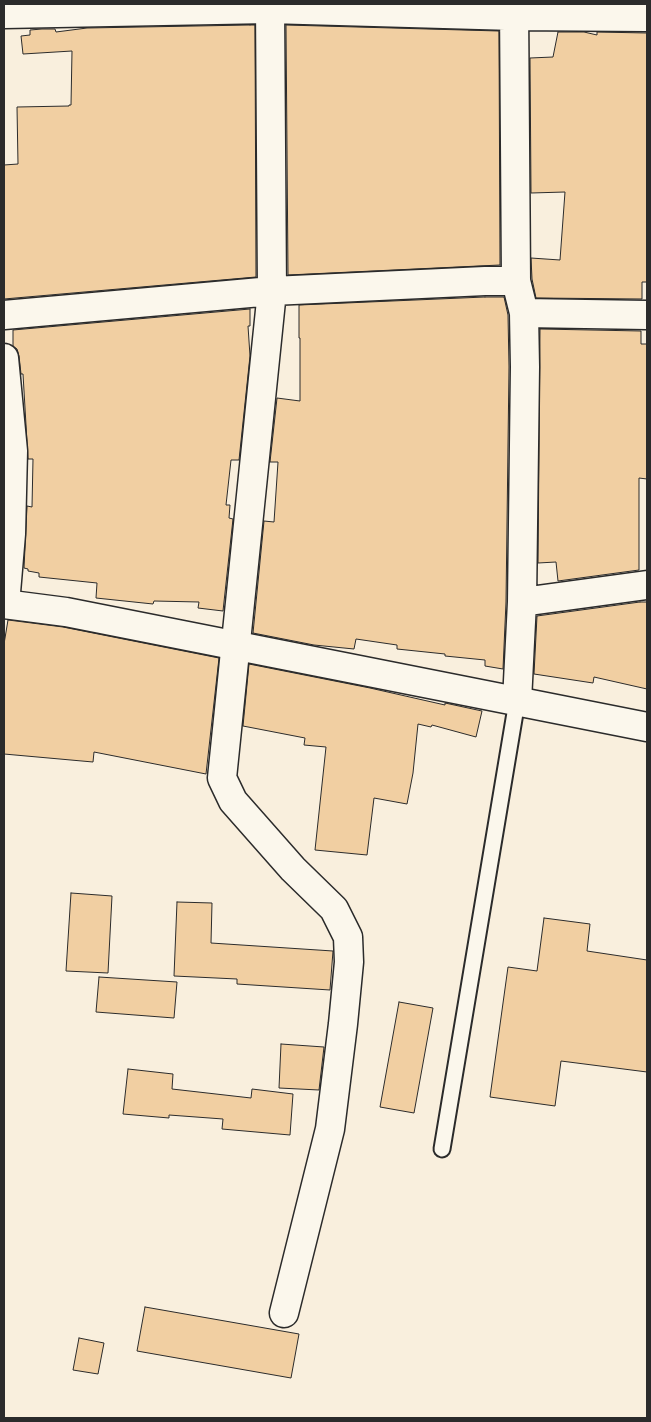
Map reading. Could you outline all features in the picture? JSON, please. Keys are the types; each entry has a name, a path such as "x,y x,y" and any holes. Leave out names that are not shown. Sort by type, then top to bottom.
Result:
{"street":[{"path":"270,6 272,292 222,778 233,801 293,869 334,910 348,937 349,962 330,1129 284,1312"},
{"path":"4,14 270,6 514,10 647,17"},
{"path":"514,10 516,281 524,313 525,377 522,602 517,701"},
{"path":"4,315 272,292 516,281"},
{"path":"524,313 647,315"},
{"path":"4,358 13,450 11,534 4,604 66,612 647,727"},
{"path":"522,602 647,585"}],"lane":[{"path":"442,1149 517,701"}],"building":[{"path":"255,25 256,277 4,299 4,165 18,164 17,107 71,105 72,51 23,54 21,36 30,35 30,30 42,29 55,29 56,32 87,28"},
{"path":"286,25 499,31 500,265 288,275"},
{"path":"558,32 584,32 597,35 597,32 647,33 647,282 642,282 642,299 536,298 532,279 531,258 560,260 565,192 531,193 530,58 553,57"},
{"path":"504,297 508,315 506,602 503,669 485,666 485,660 397,649 397,645 356,639 354,649 314,645 253,633 264,521 274,522 278,462 270,462 277,398 300,401 299,305"},
{"path":"250,309 250,326 248,326 250,356 239,460 231,460 226,505 230,505 229,518 233,519 223,611 198,608 199,602 154,601 153,604 96,598 97,583 39,577 39,573 28,571 28,569 24,568 27,506 32,507 33,459 28,459 23,374 21,374 17,349 13,346 13,330"},
{"path":"540,329 641,331 641,344 647,344 647,479 639,478 639,570 558,581 556,562 538,563"},
{"path":"647,602 647,689 594,677 593,683 534,674 537,616"},
{"path":"8,620 63,627 219,658 206,774 94,752 93,762 4,754 4,644"},
{"path":"249,664 482,711 476,737 432,725 431,727 418,724 413,773 407,804 374,798 367,855 315,850 326,747 304,745 305,738 243,726"},
{"path":"71,893 112,896 108,973 66,971"},
{"path":"177,902 212,903 211,943 333,951 330,990 237,984 237,979 174,976"},
{"path":"544,918 590,924 587,951 647,960 647,1072 561,1061 555,1106 490,1097 508,967 537,971"},
{"path":"99,977 177,982 174,1018 96,1012"},
{"path":"399,1002 433,1008 414,1113 380,1107"},
{"path":"281,1044 324,1047 319,1090 279,1088"},
{"path":"128,1069 173,1074 172,1089 251,1098 252,1089 293,1094 290,1135 222,1129 223,1119 169,1115 169,1118 123,1114"},
{"path":"145,1307 299,1334 291,1378 137,1351"},
{"path":"79,1338 104,1343 98,1374 73,1370"}]}
